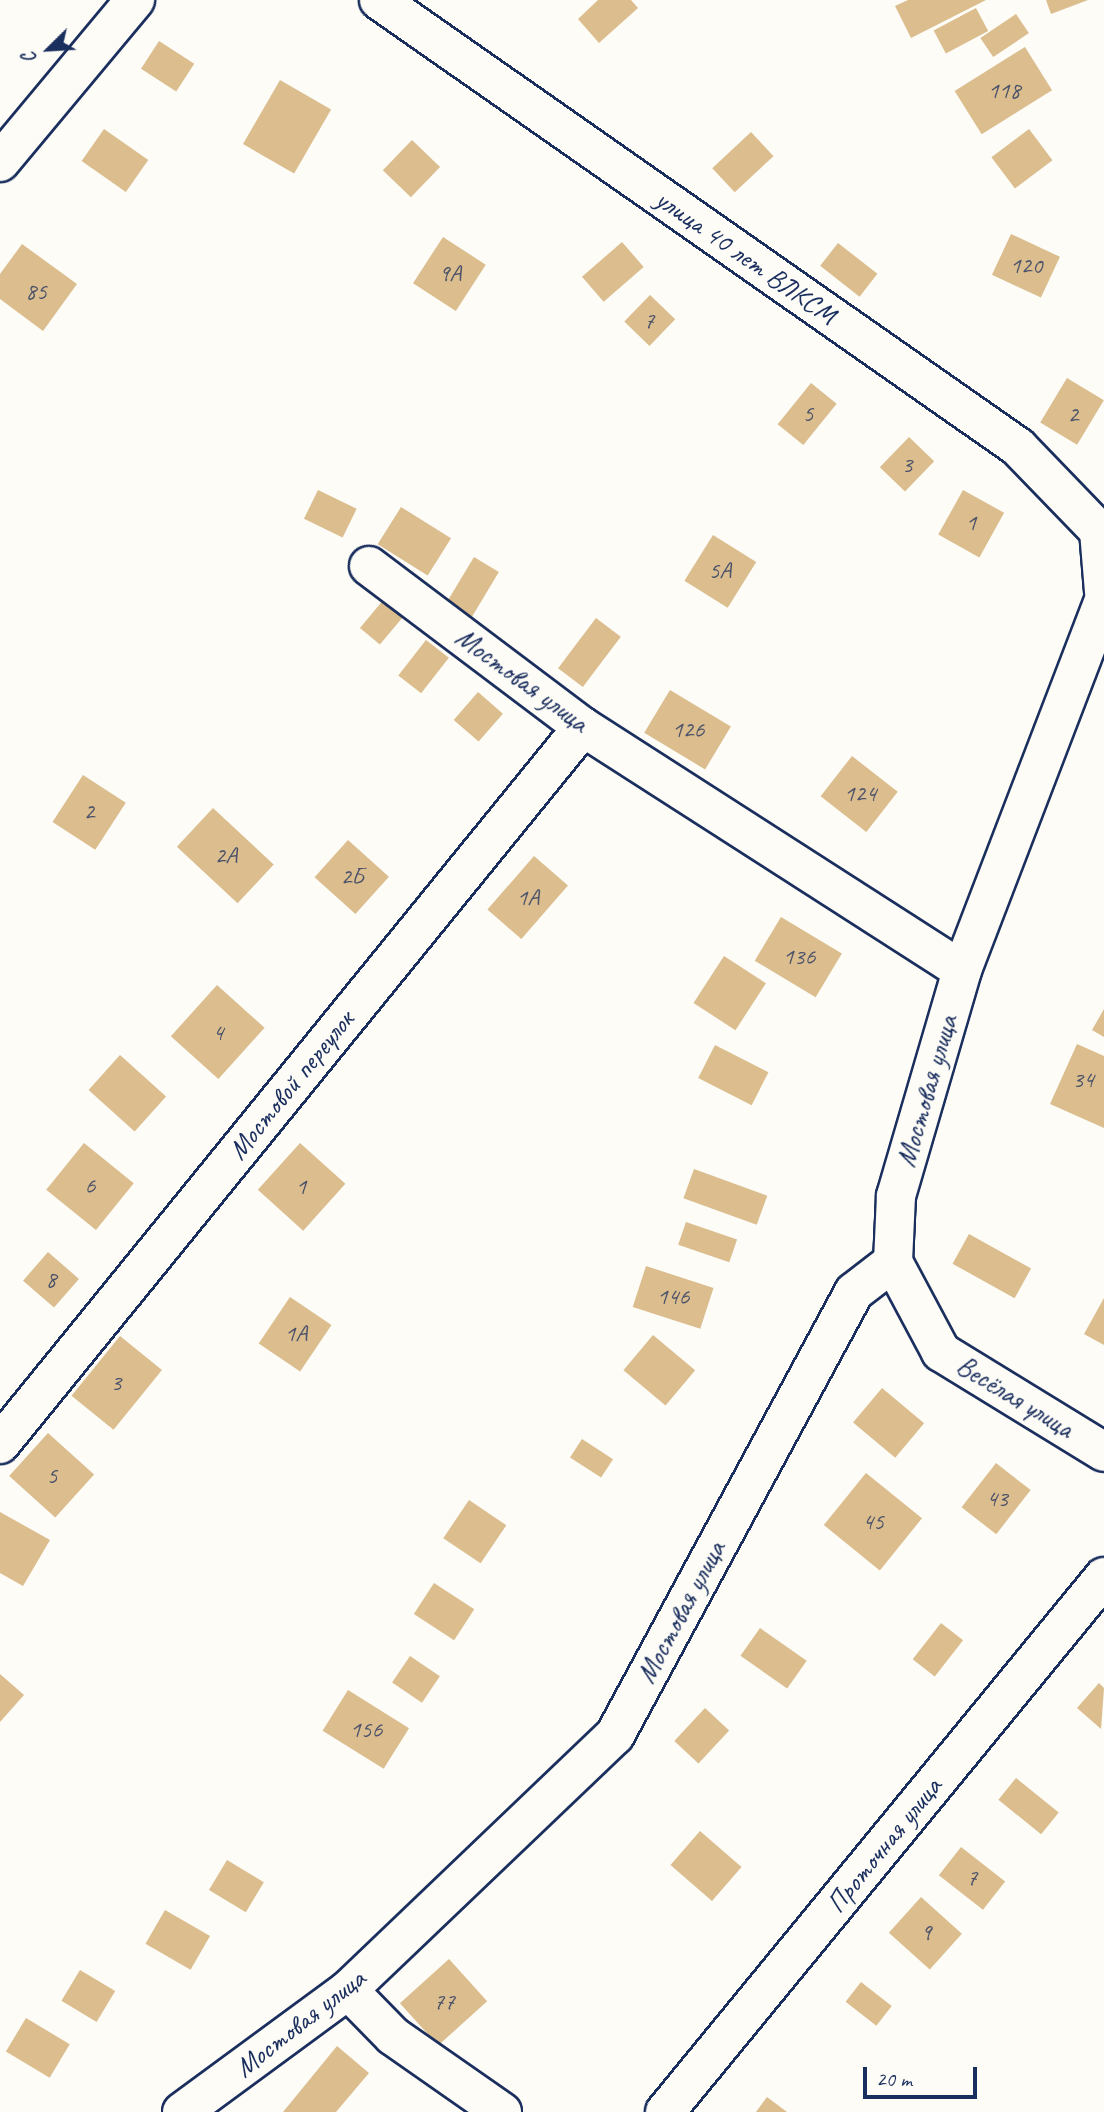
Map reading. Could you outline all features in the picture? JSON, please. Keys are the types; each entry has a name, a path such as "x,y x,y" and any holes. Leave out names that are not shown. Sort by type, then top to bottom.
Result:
{"street":[{"path":"0,162 135,0"},
{"name":"улица 40 лет ВЛКСМ","path":"379,0 1018,447 1102,529"},
{"path":"1102,529 1104,592"},
{"name":"Мостовая улица","path":"369,566 583,727 962,970"},
{"name":"Мостовая улица","path":"182,2112 348,1990 615,1735 854,1293 893,1262 896,1196 962,970 1104,601"},
{"name":"Мостовой переулок","path":"0,1444 583,727"},
{"name":"Весёлая улица","path":"893,1262 941,1352 1104,1452"},
{"name":"Проточная улица","path":"665,2112 1104,1577"},
{"path":"348,1990 393,2036 502,2112"}],"building":[{"path":"598,0 631,0 638,8 599,43 578,19"},
{"path":"908,0 986,0 911,38 895,6"},
{"path":"1046,0 1088,0 1051,14"},
{"path":"976,8 988,31 946,53 934,31"},
{"path":"1016,14 1029,33 993,57 980,38"},
{"path":"159,41 194,64 176,92 141,69"},
{"path":"1025,47 1052,90 982,134 955,91"},
{"path":"280,80 331,110 294,174 243,144"},
{"path":"104,129 148,160 126,192 82,161"},
{"path":"1029,129 1052,160 1015,188 991,157"},
{"path":"751,132 774,156 735,192 712,168"},
{"path":"412,140 440,167 411,197 383,170"},
{"path":"1011,234 1060,257 1041,298 992,275"},
{"path":"443,237 486,265 456,311 413,283"},
{"path":"622,242 644,267 604,302 582,277"},
{"path":"838,243 877,274 860,297 820,266"},
{"path":"22,244 77,284 43,331 0,299 0,274"},
{"path":"650,295 675,319 649,346 624,322"},
{"path":"1067,378 1104,400 1077,445 1040,423"},
{"path":"811,383 837,404 803,445 778,424"},
{"path":"909,437 934,461 905,492 880,467"},
{"path":"318,490 357,509 343,538 304,519"},
{"path":"963,490 1004,513 979,557 938,535"},
{"path":"401,507 451,538 428,576 378,544"},
{"path":"713,535 756,562 728,608 684,581"},
{"path":"474,557 499,572 470,620 445,605"},
{"path":"385,598 405,615 380,645 360,628"},
{"path":"596,618 621,637 583,687 558,668"},
{"path":"426,640 449,658 421,693 398,675"},
{"path":"670,690 731,727 705,769 644,733"},
{"path":"478,692 503,714 479,742 454,720"},
{"path":"852,756 898,792 866,832 821,796"},
{"path":"83,775 126,803 95,850 53,822"},
{"path":"213,808 274,865 238,903 177,847"},
{"path":"348,840 389,877 355,914 315,877"},
{"path":"534,856 568,886 521,939 487,910"},
{"path":"781,917 842,954 816,997 755,961"},
{"path":"724,956 766,983 735,1030 694,1003"},
{"path":"217,985 265,1028 218,1079 171,1036"},
{"path":"1104,1009 1104,1037 1092,1030"},
{"path":"1077,1044 1104,1056 1104,1128 1050,1104"},
{"path":"715,1045 768,1072 752,1105 698,1078"},
{"path":"120,1055 166,1096 135,1131 89,1090"},
{"path":"84,1143 134,1183 96,1230 46,1190"},
{"path":"300,1143 345,1184 303,1231 258,1190"},
{"path":"694,1169 767,1196 757,1225 683,1198"},
{"path":"686,1222 737,1240 729,1262 678,1245"},
{"path":"969,1234 1031,1268 1015,1298 953,1264"},
{"path":"48,1252 79,1279 54,1308 23,1281"},
{"path":"646,1266 714,1288 700,1329 633,1307"},
{"path":"290,1297 331,1325 300,1371 259,1343"},
{"path":"1104,1298 1104,1345 1084,1334"},
{"path":"653,1335 695,1370 666,1406 623,1370"},
{"path":"120,1336 162,1370 114,1430 72,1396"},
{"path":"882,1388 924,1423 895,1458 853,1422"},
{"path":"48,1433 94,1474 55,1518 9,1476"},
{"path":"582,1439 613,1459 601,1478 570,1457"},
{"path":"996,1463 1031,1490 996,1534 962,1507"},
{"path":"866,1473 922,1518 880,1570 824,1525"},
{"path":"469,1500 506,1525 481,1563 443,1538"},
{"path":"0,1512 50,1540 23,1586 0,1573"},
{"path":"434,1583 474,1609 454,1640 414,1614"},
{"path":"941,1623 963,1640 935,1676 913,1659"},
{"path":"760,1628 807,1661 787,1689 740,1656"},
{"path":"410,1656 440,1676 422,1703 392,1683"},
{"path":"0,1674 24,1695 0,1722"},
{"path":"1099,1683 1104,1688 1101,1729 1077,1708"},
{"path":"348,1690 409,1728 384,1769 323,1731"},
{"path":"705,1708 729,1731 698,1763 674,1741"},
{"path":"1016,1778 1059,1813 1041,1834 998,1800"},
{"path":"700,1831 742,1867 712,1901 670,1865"},
{"path":"961,1847 1005,1881 983,1910 939,1875"},
{"path":"227,1860 264,1882 246,1912 209,1890"},
{"path":"921,1897 962,1934 930,1969 889,1933"},
{"path":"165,1910 210,1936 191,1970 146,1944"},
{"path":"449,1959 487,2001 438,2046 400,2003"},
{"path":"80,1970 115,1991 97,2022 61,2001"},
{"path":"861,1982 892,2006 876,2026 846,2002"},
{"path":"26,2018 70,2044 50,2078 6,2051"},
{"path":"337,2046 369,2073 336,2112 283,2112"},
{"path":"767,2097 787,2112 756,2112"}]}
